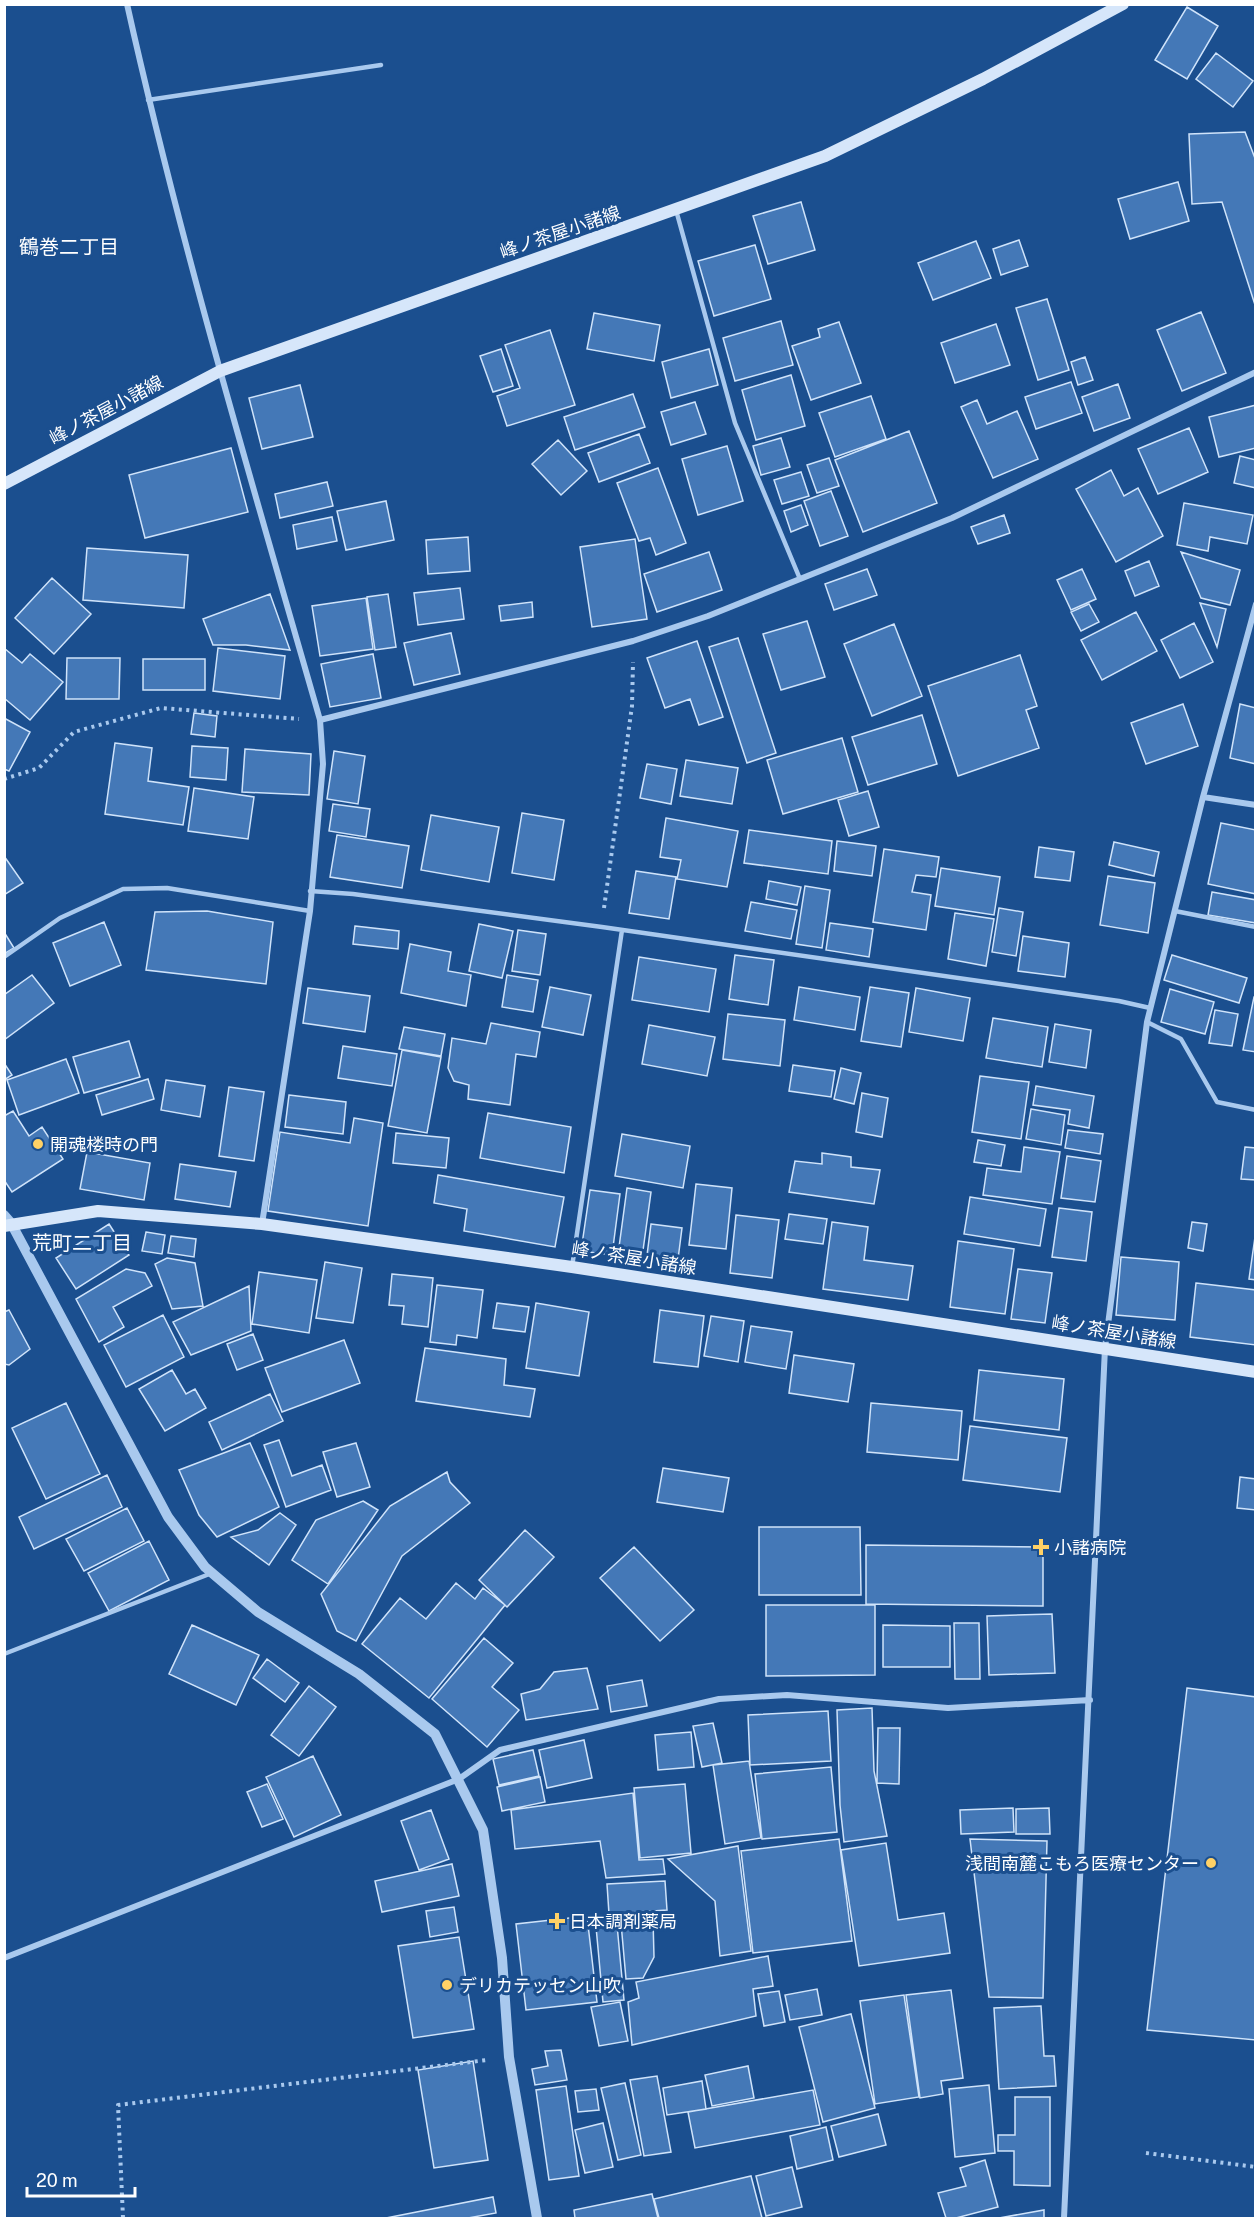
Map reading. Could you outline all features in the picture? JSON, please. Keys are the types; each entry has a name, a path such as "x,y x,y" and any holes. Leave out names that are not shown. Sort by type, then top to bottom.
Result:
{"main road":[{"name":"峰ノ茶屋小諸線","path":"4,484 220,371 825,156 983,79 1123,4"},
{"name":"峰ノ茶屋小諸線","path":"7,1222 98,1211 262,1224 572,1267 1256,1372"}],"street":[{"path":"127,4 148,100 220,371 320,720 323,764 310,911 262,1224"},
{"path":"320,720 633,641 708,616 952,518 1256,372"},
{"path":"1064,2218 1105,1348 1147,1022 1203,797 1256,604"},
{"path":"1203,797 1256,805"},
{"path":"7,1222 168,1517 205,1567 258,1612 358,1674 435,1734 459,1779 483,1830 502,1958 509,2057 537,2218"},
{"path":"4,1958 459,1779 500,1750 719,1699 787,1695 948,1708 1089,1700"}],"lane":[{"path":"148,100 381,66"},
{"path":"676,210 735,423 800,580"},
{"path":"4,957 60,918 123,889 167,888 310,911"},
{"path":"310,891 353,894 602,927 1119,1001 1150,1008"},
{"path":"1175,911 1256,927"},
{"path":"572,1267 622,930"},
{"path":"1147,1022 1181,1039 1217,1102 1256,1110"},
{"path":"4,1654 212,1573"}],"path":[{"path":"602,927 632,706 633,641"},
{"path":"4,779 39,768 74,732 161,708 320,720"},
{"path":"123,2218 118,2105 509,2057"},
{"path":"1146,2153 1256,2167"}],"building":[{"path":"1187,7 1218,26 1187,79 1155,60"},
{"path":"1216,53 1253,81 1233,107 1196,79"},
{"path":"1245,132 1256,161 1256,308 1222,202 1192,204 1189,134"},
{"path":"1178,182 1189,221 1130,239 1118,199"},
{"path":"801,202 815,250 768,264 753,216"},
{"path":"1019,240 1028,266 1001,275 993,249"},
{"path":"976,241 991,278 933,300 918,263"},
{"path":"755,245 771,299 714,316 698,261"},
{"path":"1047,299 1069,370 1038,380 1016,308"},
{"path":"1201,312 1226,373 1182,391 1157,330"},
{"path":"594,313 660,325 654,361 587,349"},
{"path":"781,321 793,365 735,381 723,338"},
{"path":"839,322 861,383 811,400 792,346 820,337 818,329"},
{"path":"996,324 1010,365 955,383 941,343"},
{"path":"550,330 575,405 507,426 497,396 520,388 505,345"},
{"path":"501,349 513,386 493,392 480,356"},
{"path":"709,349 718,385 671,398 662,362"},
{"path":"1085,357 1093,380 1078,385 1071,362"},
{"path":"791,375 805,426 756,440 742,390"},
{"path":"1071,382 1082,413 1036,429 1025,397"},
{"path":"1118,384 1130,418 1094,431 1082,397"},
{"path":"300,385 313,437 262,449 249,398"},
{"path":"633,394 645,427 575,450 564,417"},
{"path":"871,396 886,439 835,457 819,413"},
{"path":"977,400 987,424 1017,411 1038,459 993,478 961,407"},
{"path":"695,402 706,434 671,445 661,412"},
{"path":"1256,405 1256,448 1219,457 1209,417"},
{"path":"1189,428 1208,472 1158,494 1138,449"},
{"path":"909,431 937,503 863,532 835,460"},
{"path":"639,434 650,463 599,482 588,453"},
{"path":"781,438 790,467 761,475 753,446"},
{"path":"558,440 587,471 561,495 532,464"},
{"path":"727,446 743,501 698,515 682,459"},
{"path":"231,448 248,512 145,538 129,475"},
{"path":"1240,456 1256,460 1256,488 1234,483"},
{"path":"829,458 839,486 817,493 807,465"},
{"path":"658,468 686,543 656,555 650,538 639,541 617,483"},
{"path":"1111,470 1124,496 1138,488 1163,536 1116,562 1076,489"},
{"path":"801,472 809,496 782,504 774,480"},
{"path":"327,482 333,506 280,518 275,494"},
{"path":"831,491 848,536 820,546 804,501"},
{"path":"386,501 394,540 346,550 337,511"},
{"path":"1184,503 1253,515 1247,544 1210,537 1208,551 1177,545"},
{"path":"801,505 808,525 791,532 784,511"},
{"path":"1004,515 1010,533 978,544 971,527"},
{"path":"332,517 337,541 297,549 293,525"},
{"path":"468,537 470,571 428,574 426,540"},
{"path":"635,539 647,619 592,627 580,547"},
{"path":"87,548 188,555 184,608 83,600"},
{"path":"709,552 722,590 657,612 644,574"},
{"path":"1181,552 1240,570 1230,605 1201,598"},
{"path":"1149,561 1159,586 1135,596 1125,571"},
{"path":"867,569 877,595 834,610 825,584"},
{"path":"1082,569 1096,599 1071,610 1057,580"},
{"path":"52,578 91,614 54,654 15,618"},
{"path":"460,588 464,619 418,625 414,593"},
{"path":"270,594 290,650 246,645 213,645 203,619"},
{"path":"388,594 396,647 375,650 367,597"},
{"path":"366,598 373,649 320,656 312,606"},
{"path":"532,602 533,617 501,621 499,606"},
{"path":"1200,603 1226,609 1217,647"},
{"path":"1089,604 1099,622 1081,631 1071,612"},
{"path":"1136,612 1157,651 1102,680 1081,640"},
{"path":"807,621 825,677 781,690 763,634"},
{"path":"1194,623 1213,662 1180,678 1161,640"},
{"path":"894,624 922,696 872,716 844,644"},
{"path":"451,633 460,674 414,685 404,643"},
{"path":"738,638 776,753 747,763 709,647"},
{"path":"697,641 723,717 699,725 690,699 665,708 647,658"},
{"path":"4,648 22,663 30,654 63,682 30,720 4,698"},
{"path":"218,648 285,656 280,699 213,691"},
{"path":"373,654 381,698 330,707 321,664"},
{"path":"1020,655 1037,706 1026,710 1039,748 958,776 928,686"},
{"path":"67,658 120,658 119,699 66,699"},
{"path":"143,659 205,659 205,690 143,690"},
{"path":"1183,704 1198,746 1146,764 1131,723"},
{"path":"1240,704 1256,708 1256,764 1230,758"},
{"path":"194,713 217,716 215,737 191,734"},
{"path":"922,715 937,764 868,785 852,737"},
{"path":"4,718 30,732 9,771 4,769"},
{"path":"842,738 858,792 783,814 767,760"},
{"path":"115,743 152,748 148,781 189,787 183,825 105,814"},
{"path":"192,746 228,748 226,780 190,777"},
{"path":"245,749 311,754 309,795 242,792"},
{"path":"334,751 365,756 358,804 327,799"},
{"path":"686,760 738,768 732,804 680,796"},
{"path":"647,764 677,769 671,804 640,798"},
{"path":"194,788 254,797 248,839 188,831"},
{"path":"868,791 879,827 849,836 838,800"},
{"path":"333,804 370,809 366,837 329,831"},
{"path":"522,813 564,820 554,880 512,873"},
{"path":"431,815 499,827 489,882 421,870"},
{"path":"666,818 738,831 727,887 677,879 681,860 660,857"},
{"path":"1221,823 1256,830 1256,894 1208,884"},
{"path":"749,830 832,841 828,874 744,863"},
{"path":"337,835 409,846 402,888 330,877"},
{"path":"837,841 876,846 872,876 834,871"},
{"path":"1114,842 1159,852 1154,876 1109,865"},
{"path":"1039,847 1074,852 1070,881 1035,877"},
{"path":"884,849 939,857 936,877 916,875 912,892 931,895 926,930 873,922"},
{"path":"4,856 23,883 4,895"},
{"path":"941,868 1000,877 994,915 935,906"},
{"path":"636,871 676,877 669,919 629,913"},
{"path":"1108,876 1155,883 1148,933 1100,925"},
{"path":"769,881 801,887 797,905 766,899"},
{"path":"805,886 830,890 822,948 796,944"},
{"path":"1212,892 1256,900 1256,923 1208,915"},
{"path":"751,902 797,910 791,939 745,931"},
{"path":"999,908 1023,912 1016,956 992,952"},
{"path":"207,911 273,922 266,984 146,970 155,912"},
{"path":"955,913 994,919 986,966 948,959"},
{"path":"104,922 121,965 70,986 53,943"},
{"path":"830,923 873,929 869,957 826,950"},
{"path":"479,924 513,931 502,978 469,971"},
{"path":"355,926 399,931 398,949 353,944"},
{"path":"518,930 546,934 540,975 512,971"},
{"path":"4,932 14,948 4,954"},
{"path":"1023,936 1069,943 1065,977 1018,971"},
{"path":"410,944 451,952 448,971 471,975 466,1006 401,993"},
{"path":"735,955 774,960 768,1005 729,999"},
{"path":"1172,955 1247,978 1239,1003 1164,980"},
{"path":"639,957 716,969 709,1012 632,1000"},
{"path":"32,975 54,1003 4,1040 4,995"},
{"path":"507,975 538,980 533,1012 502,1007"},
{"path":"550,987 591,995 583,1035 542,1027"},
{"path":"799,987 860,997 855,1030 794,1020"},
{"path":"870,987 909,993 901,1047 861,1041"},
{"path":"308,988 370,996 365,1032 303,1023"},
{"path":"916,988 970,998 963,1041 909,1032"},
{"path":"1170,989 1214,1002 1205,1034 1161,1022"},
{"path":"1254,997 1256,997 1256,1052 1243,1050"},
{"path":"1215,1010 1238,1014 1232,1046 1209,1043"},
{"path":"728,1014 785,1020 780,1066 723,1059"},
{"path":"993,1018 1048,1027 1042,1067 986,1058"},
{"path":"491,1023 540,1032 536,1057 516,1054 510,1105 468,1099 469,1085 454,1081 448,1068 452,1038 486,1044"},
{"path":"1055,1024 1091,1030 1086,1068 1049,1062"},
{"path":"649,1025 715,1037 707,1076 642,1064"},
{"path":"404,1027 445,1034 441,1056 399,1049"},
{"path":"129,1041 140,1077 84,1093 73,1057"},
{"path":"343,1046 397,1054 392,1086 338,1078"},
{"path":"402,1050 441,1057 427,1133 388,1126"},
{"path":"66,1059 79,1093 19,1115 7,1080"},
{"path":"4,1063 12,1075 4,1080"},
{"path":"793,1065 835,1071 831,1097 789,1091"},
{"path":"841,1068 861,1073 854,1104 834,1099"},
{"path":"980,1076 1029,1082 1021,1139 972,1132"},
{"path":"148,1079 154,1099 102,1115 96,1095"},
{"path":"166,1080 205,1086 200,1117 161,1110"},
{"path":"1036,1086 1094,1096 1089,1128 1068,1124 1070,1110 1033,1105"},
{"path":"229,1087 264,1092 254,1161 219,1156"},
{"path":"862,1093 888,1098 882,1137 856,1132"},
{"path":"289,1095 346,1102 343,1134 285,1127"},
{"path":"1031,1109 1065,1115 1061,1145 1026,1139"},
{"path":"13,1111 29,1136 42,1127 63,1159 12,1192 4,1180 4,1116"},
{"path":"488,1113 571,1127 564,1173 480,1158"},
{"path":"354,1118 383,1123 368,1226 268,1211 280,1132 350,1143"},
{"path":"1068,1130 1103,1134 1100,1154 1065,1148"},
{"path":"396,1133 449,1138 446,1168 393,1163"},
{"path":"622,1134 690,1146 683,1188 615,1176"},
{"path":"978,1140 1005,1145 1001,1166 974,1162"},
{"path":"1024,1147 1060,1152 1052,1204 983,1195 987,1168 1021,1172"},
{"path":"1245,1147 1256,1148 1256,1180 1241,1179"},
{"path":"87,1152 150,1163 144,1200 80,1189"},
{"path":"822,1153 851,1157 851,1167 880,1170 874,1204 789,1192 795,1161 822,1164"},
{"path":"1067,1156 1101,1161 1095,1202 1061,1198"},
{"path":"180,1164 236,1172 230,1207 175,1199"},
{"path":"438,1175 564,1197 555,1247 464,1231 467,1209 434,1203"},
{"path":"696,1184 732,1188 726,1249 689,1245"},
{"path":"627,1188 651,1192 641,1265 617,1262"},
{"path":"590,1190 620,1194 612,1255 581,1251"},
{"path":"970,1197 1046,1209 1040,1246 964,1234"},
{"path":"1059,1208 1092,1212 1086,1261 1052,1257"},
{"path":"789,1214 827,1219 823,1244 785,1239"},
{"path":"736,1215 779,1220 772,1278 730,1273"},
{"path":"832,1222 868,1227 864,1260 913,1266 908,1300 823,1289"},
{"path":"1192,1222 1207,1224 1203,1251 1188,1248"},
{"path":"109,1224 129,1255 76,1289 56,1258"},
{"path":"651,1224 682,1228 677,1267 646,1263"},
{"path":"1256,1230 1256,1280 1249,1279"},
{"path":"146,1232 165,1235 162,1254 142,1251"},
{"path":"171,1236 196,1239 194,1257 168,1253"},
{"path":"958,1241 1014,1249 1005,1314 950,1307"},
{"path":"1121,1257 1179,1262 1175,1320 1116,1315"},
{"path":"167,1258 195,1263 203,1306 172,1309 155,1264"},
{"path":"325,1262 362,1268 353,1323 316,1318"},
{"path":"126,1269 145,1273 152,1286 113,1307 124,1327 99,1342 76,1299"},
{"path":"1018,1269 1052,1273 1045,1323 1011,1319"},
{"path":"259,1272 317,1280 309,1333 252,1324"},
{"path":"392,1274 433,1278 428,1327 402,1324 404,1306 389,1305"},
{"path":"1196,1283 1256,1290 1256,1345 1190,1337"},
{"path":"437,1285 483,1290 477,1338 457,1335 456,1345 430,1342"},
{"path":"249,1286 251,1331 191,1355 173,1322"},
{"path":"497,1303 529,1307 525,1332 493,1328"},
{"path":"536,1303 589,1312 579,1376 526,1368"},
{"path":"9,1310 30,1349 9,1365 4,1364 4,1312"},
{"path":"660,1310 704,1316 698,1367 654,1362"},
{"path":"163,1315 184,1357 126,1387 104,1345"},
{"path":"711,1316 744,1321 738,1362 704,1356"},
{"path":"751,1326 792,1332 786,1369 745,1362"},
{"path":"253,1334 263,1360 237,1370 227,1344"},
{"path":"344,1340 360,1383 282,1412 265,1368"},
{"path":"425,1348 506,1359 504,1385 535,1389 530,1417 416,1401"},
{"path":"794,1355 854,1364 848,1402 789,1393"},
{"path":"172,1370 186,1394 195,1389 206,1408 165,1431 139,1389"},
{"path":"979,1370 1064,1379 1059,1430 974,1420"},
{"path":"270,1394 283,1421 222,1450 209,1422"},
{"path":"66,1403 100,1474 46,1499 12,1428"},
{"path":"871,1403 962,1411 958,1460 867,1452"},
{"path":"970,1426 1067,1438 1060,1492 963,1480"},
{"path":"279,1440 292,1476 322,1465 331,1490 286,1507 264,1445"},
{"path":"250,1443 279,1507 217,1537 199,1515 179,1470"},
{"path":"356,1443 370,1487 337,1497 323,1452"},
{"path":"663,1468 729,1478 723,1512 657,1502"},
{"path":"447,1472 450,1482 470,1503 402,1556 356,1641 337,1631 321,1594 390,1506"},
{"path":"107,1475 122,1507 34,1549 19,1517"},
{"path":"1240,1477 1256,1479 1256,1510 1237,1508"},
{"path":"363,1501 378,1510 328,1584 292,1560 316,1520"},
{"path":"127,1508 144,1541 84,1571 66,1539"},
{"path":"280,1513 296,1525 269,1565 231,1537 258,1530"},
{"path":"759,1527 860,1527 861,1595 759,1595"},
{"path":"525,1530 554,1557 507,1607 479,1580"},
{"path":"149,1541 169,1580 109,1611 88,1573"},
{"path":"866,1545 1043,1547 1043,1606 866,1604"},
{"path":"634,1547 694,1610 660,1641 600,1578"},
{"path":"456,1583 475,1599 483,1588 505,1605 429,1698 362,1644 400,1598 426,1619"},
{"path":"766,1605 875,1605 875,1675 766,1676"},
{"path":"1052,1614 1055,1673 989,1675 987,1616"},
{"path":"954,1623 979,1623 980,1679 955,1679"},
{"path":"192,1625 259,1655 236,1705 169,1674"},
{"path":"883,1625 950,1626 950,1667 883,1667"},
{"path":"484,1638 513,1663 492,1687 519,1710 487,1747 432,1699"},
{"path":"267,1659 299,1683 285,1702 253,1678"},
{"path":"587,1668 598,1709 526,1720 521,1694 540,1689 554,1672"},
{"path":"642,1680 647,1706 611,1712 607,1686"},
{"path":"309,1686 336,1707 299,1756 271,1735"},
{"name":"浅間南麓こもろ医療センター","path":"1187,1688 1256,1697 1256,2040 1147,2030"},
{"path":"872,1708 874,1771 887,1836 844,1842 840,1805 837,1710"},
{"path":"828,1711 831,1761 750,1765 748,1715"},
{"path":"713,1723 722,1763 702,1767 693,1726"},
{"path":"878,1728 900,1728 899,1784 877,1783"},
{"path":"691,1732 694,1767 658,1770 655,1735"},
{"path":"584,1740 592,1778 547,1788 539,1750"},
{"path":"533,1750 539,1776 499,1785 493,1759"},
{"path":"313,1756 341,1815 294,1837 266,1777"},
{"path":"749,1761 761,1838 725,1844 713,1765"},
{"path":"831,1767 837,1832 762,1839 755,1774"},
{"path":"540,1777 545,1802 502,1811 497,1787"},
{"path":"267,1784 283,1819 262,1827 247,1792"},
{"path":"685,1784 691,1853 640,1858 634,1788"},
{"path":"633,1793 639,1860 663,1859 665,1874 606,1878 600,1841 515,1849 511,1810"},
{"path":"1013,1808 1014,1832 961,1834 960,1810"},
{"path":"1049,1808 1050,1834 1016,1834 1016,1809"},
{"path":"431,1810 449,1859 419,1870 401,1821"},
{"path":"839,1839 852,1941 753,1953 741,1851"},
{"path":"970,1839 1047,1841 1043,1998 989,1997"},
{"path":"886,1843 898,1920 944,1913 950,1953 859,1966 841,1850"},
{"path":"738,1846 751,1951 720,1956 715,1901 668,1859"},
{"path":"452,1864 459,1896 382,1912 375,1881"},
{"path":"665,1881 667,1910 609,1914 607,1884"},
{"path":"454,1907 458,1932 430,1937 426,1911"},
{"path":"616,1914 624,2000 603,2002 595,1916"},
{"path":"587,1916 597,2002 526,2010 516,1924"},
{"path":"653,1919 654,1957 643,1978 626,1979 621,1923"},
{"path":"459,1937 474,2029 413,2038 398,1946"},
{"path":"768,1956 773,1986 753,1989 756,2016 632,2045 628,2002 639,1998 636,1982"},
{"path":"817,1989 822,2015 790,2020 785,1995"},
{"path":"951,1990 963,2078 941,2081 943,2094 920,2098 906,1995"},
{"path":"779,1991 785,2022 764,2026 758,1994"},
{"path":"904,1995 919,2097 875,2104 860,2001"},
{"path":"620,2002 628,2041 599,2046 591,2007"},
{"path":"1041,2006 1044,2056 1054,2056 1056,2086 999,2089 994,2008"},
{"path":"851,2014 875,2108 823,2122 799,2027"},
{"path":"561,2050 567,2080 535,2085 532,2069 548,2066 545,2051"},
{"path":"473,2061 488,2160 434,2168 418,2070"},
{"path":"748,2066 754,2098 712,2106 705,2075"},
{"path":"657,2076 671,2152 644,2156 630,2080"},
{"path":"702,2081 706,2109 667,2115 663,2088"},
{"path":"625,2083 641,2155 618,2160 601,2088"},
{"path":"989,2085 995,2153 955,2157 949,2089"},
{"path":"566,2086 579,2176 549,2180 536,2090"},
{"path":"596,2089 599,2110 578,2112 575,2091"},
{"path":"813,2090 820,2125 695,2148 688,2112"},
{"path":"1015,2097 1050,2097 1050,2186 1014,2185 1014,2151 998,2151 998,2135 1015,2135"},
{"path":"878,2114 886,2145 839,2157 831,2126"},
{"path":"603,2123 613,2167 585,2173 575,2130"},
{"path":"826,2127 833,2160 797,2169 790,2136"},
{"path":"985,2160 998,2207 956,2218 946,2218 938,2193 966,2186 960,2168"},
{"path":"792,2167 802,2207 766,2216 756,2176"},
{"path":"751,2176 762,2218 659,2218 654,2199"},
{"path":"652,2194 658,2218 575,2218 574,2210"},
{"path":"493,2197 496,2213 468,2218 386,2218"},
{"path":"1044,2210 1044,2218 999,2218"}],"place":[{"name":"開魂楼時の門","path":"38,1144"},
{"name":"小諸病院","path":"1041,1547"},
{"name":"浅間南麓こもろ医療センター","path":"1211,1863"},
{"name":"日本調剤薬局","path":"557,1921"},
{"name":"デリカテッセン山吹","path":"447,1985"}],"district":[{"name":"鶴巻二丁目","path":"69,247"},
{"name":"荒町二丁目","path":"82,1243"}]}
